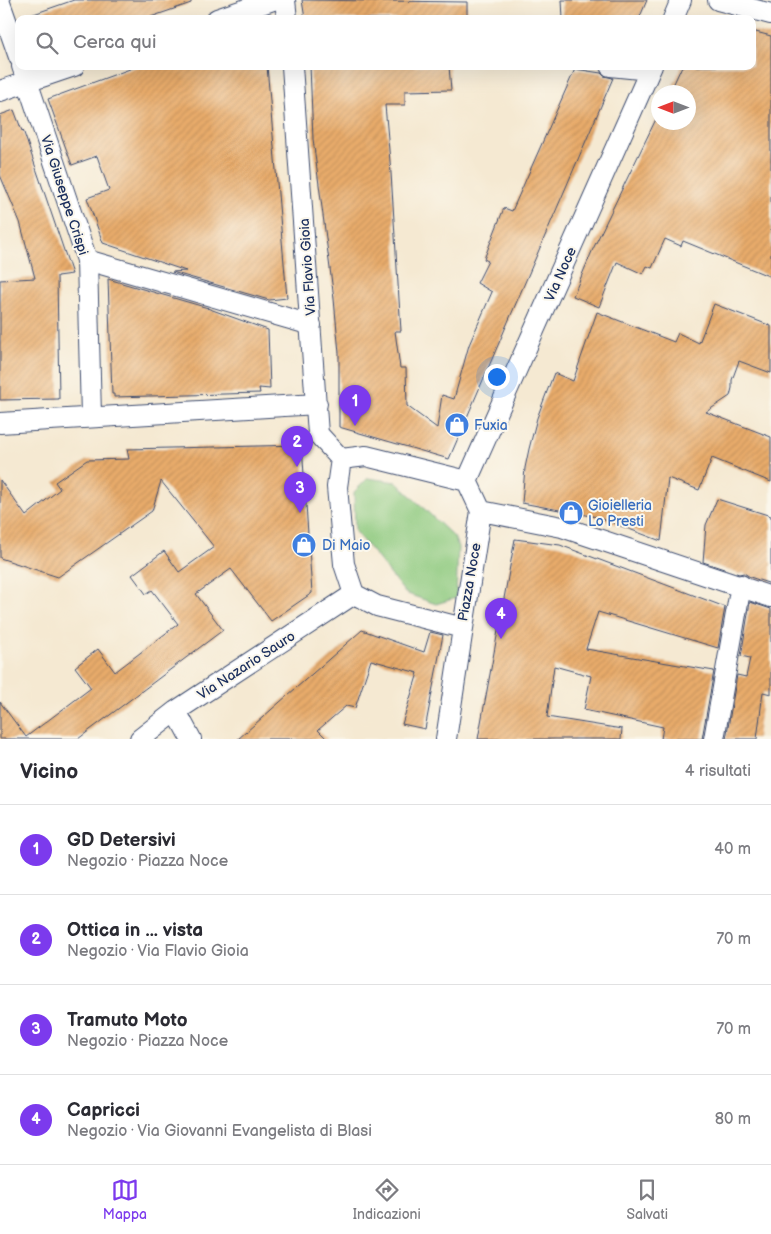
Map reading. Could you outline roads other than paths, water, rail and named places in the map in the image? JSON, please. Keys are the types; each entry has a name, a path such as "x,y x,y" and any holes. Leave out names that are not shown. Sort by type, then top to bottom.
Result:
{"street":[{"path":"228,15 273,0"},
{"path":"286,0 287,15"},
{"path":"675,15 681,0"},
{"path":"718,0 771,14"},
{"path":"6,3 15,40"},
{"path":"0,90 25,74 50,70"},
{"name":"Via Flavio Gioia","path":"292,70 318,434 341,459"},
{"name":"Via Noce","path":"467,481 650,70"},
{"name":"Via Giuseppe Crispi","path":"25,74 87,260 91,416"},
{"path":"87,260 311,325"},
{"path":"0,423 91,416 317,404"},
{"path":"354,594 344,564 337,487 341,459 366,456 467,481 481,511 562,527 741,585 771,597"},
{"name":"Piazza Noce","path":"354,594 377,606 463,628 481,511"},
{"path":"714,739 741,585"},
{"name":"Via Nazario Sauro","path":"140,739 176,711 354,594"},
{"path":"446,739 463,628"},
{"path":"176,711 191,739"}],"place":[{"name":"Fuxia","path":"457,425"},
{"name":"GD Detersivi","path":"355,426"},
{"name":"Ottica in ... vista","path":"297,467"},
{"name":"Tramuto Moto","path":"300,513"},
{"name":"Gioielleria Lo Presti","path":"571,513"},
{"name":"Di Maio","path":"304,545"},
{"name":"Capricci","path":"501,639"}]}
